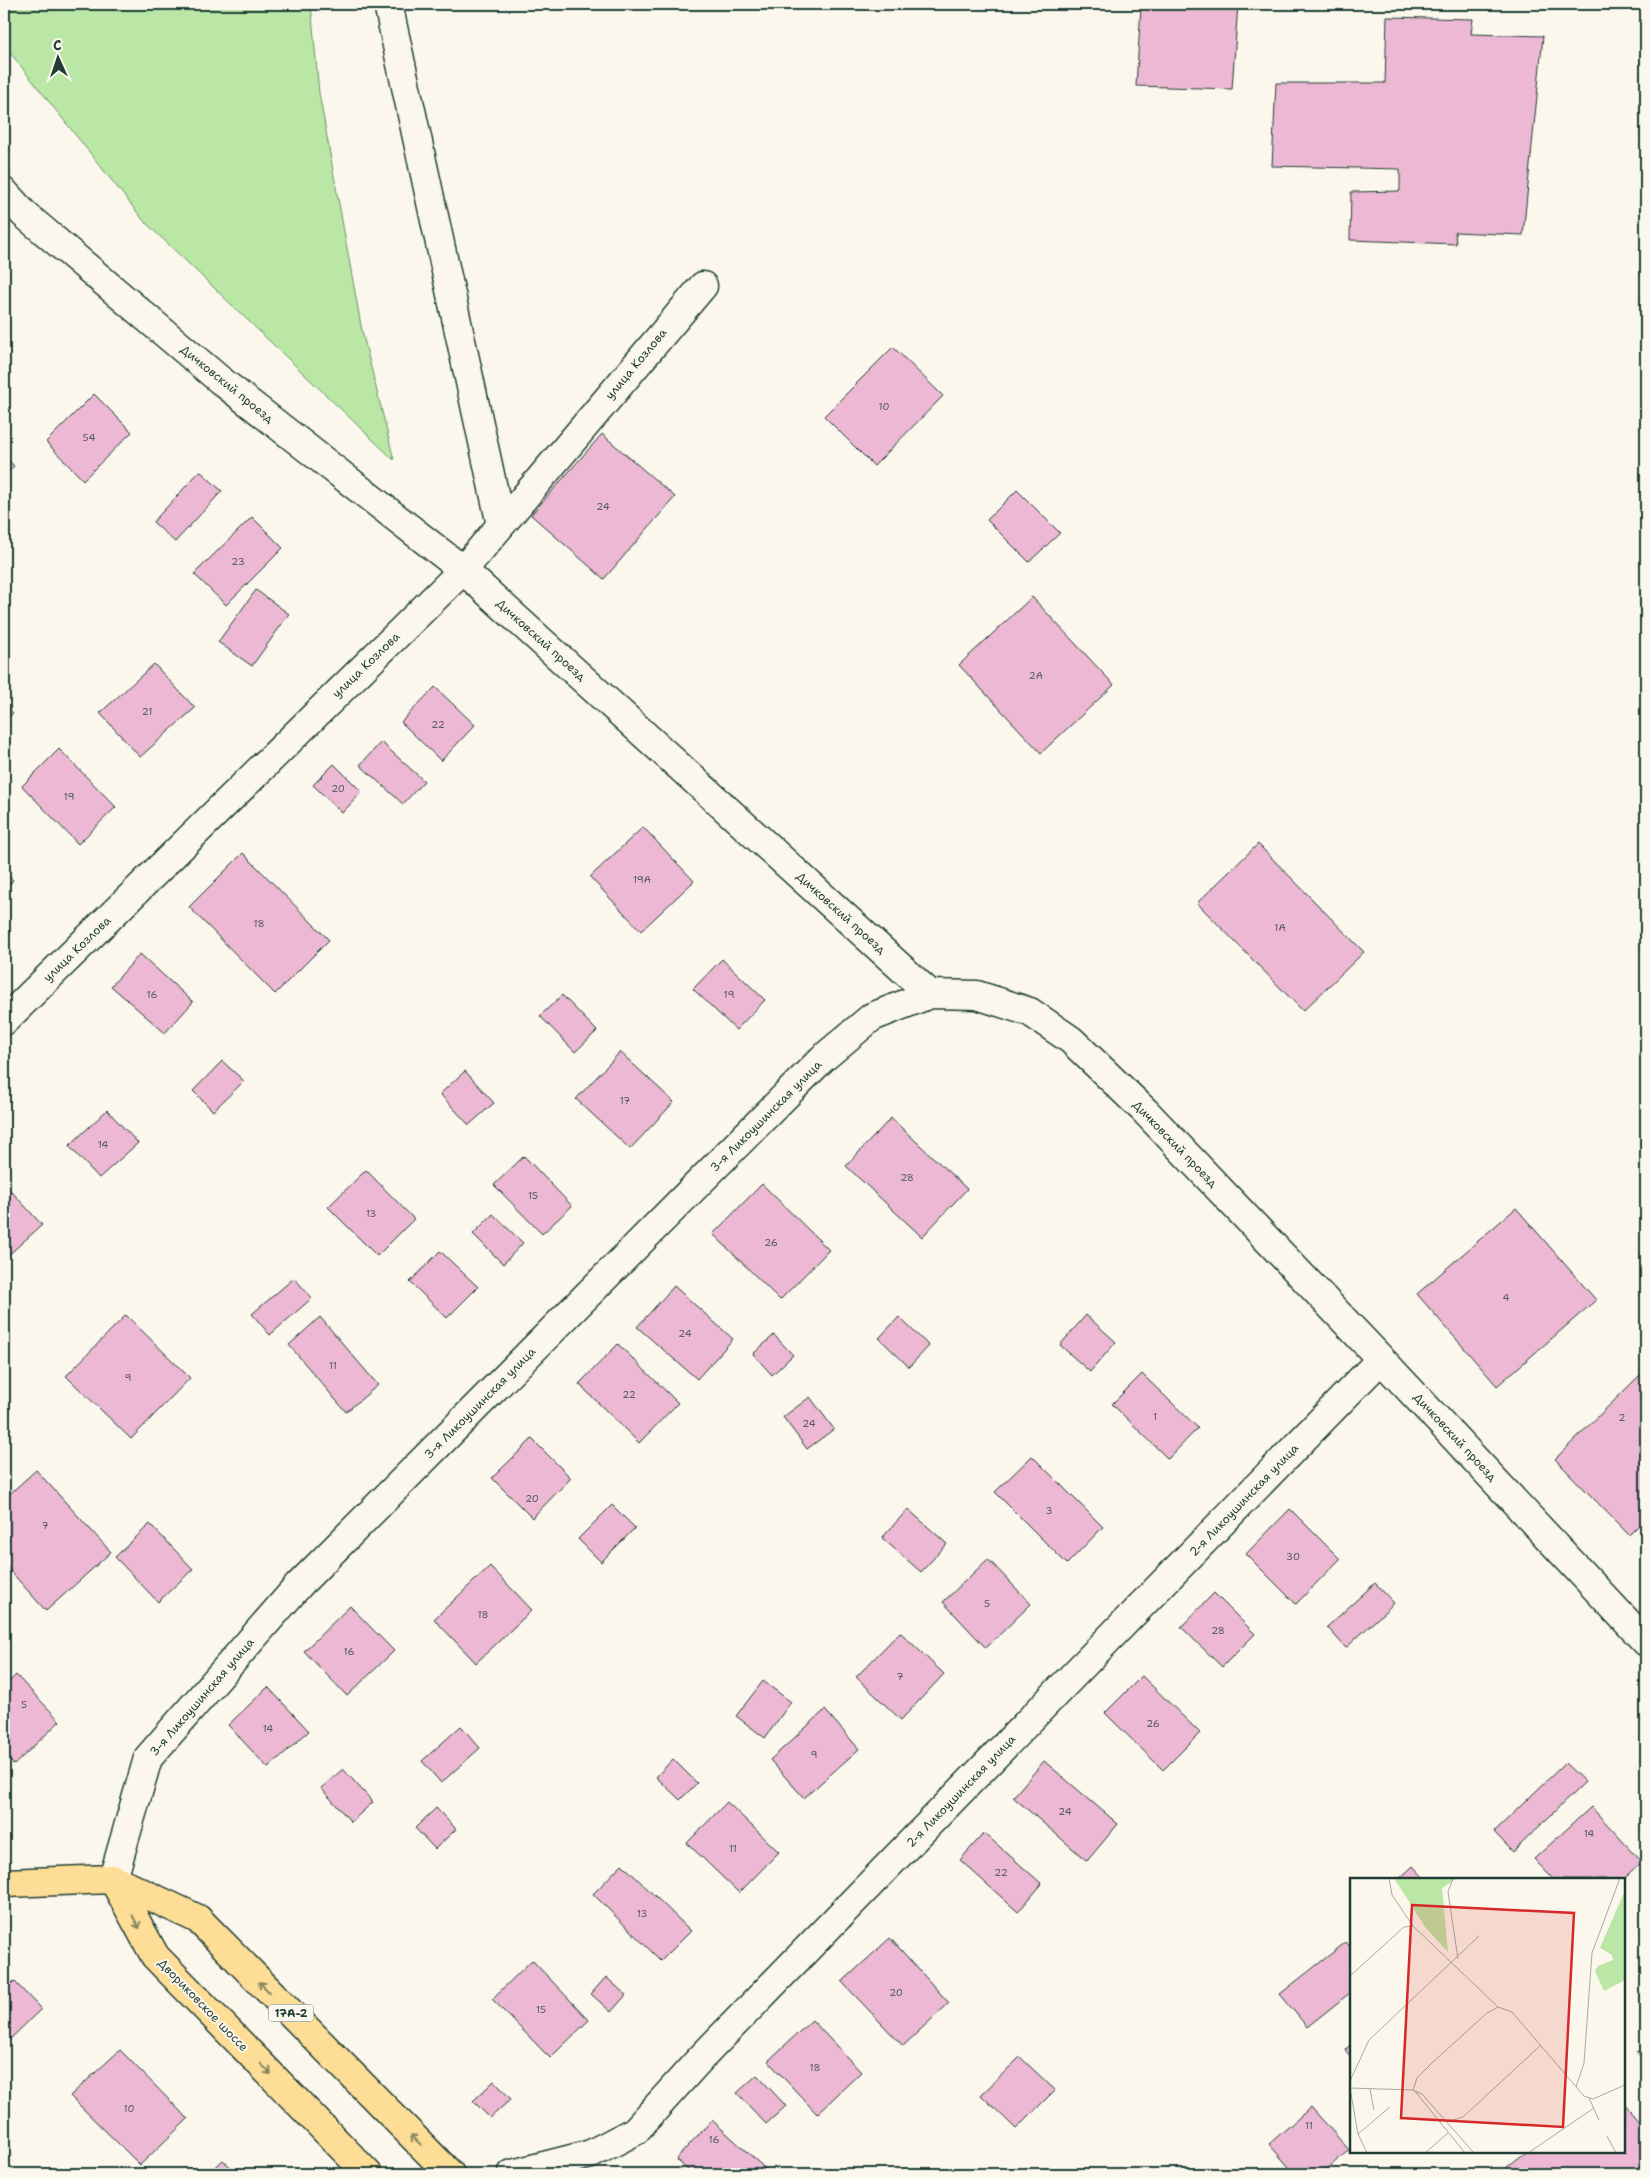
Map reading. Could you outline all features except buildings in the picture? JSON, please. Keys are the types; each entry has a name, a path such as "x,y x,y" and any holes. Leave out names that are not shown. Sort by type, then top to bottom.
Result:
{"main road":[{"name":"17А-2","path":"4,1883 113,1879 198,1919 450,2174"},
{"name":"Двориковское шоссе","path":"113,1879 155,1956 368,2174"}],"street":[{"path":"388,4 501,525"},
{"name":"Дичковский проезд","path":"4,192 14,216 220,380 464,570 930,994 976,995 994,1000 1030,1012 1071,1040 1145,1111 1382,1358 1646,1642"},
{"name":"улица Козлова","path":"4,1021 464,570 703,286"},
{"name":"3-я Ликоушинская улица","path":"113,1879 148,1758 299,1585 822,1059 872,1017 930,994"},
{"name":"2-я Ликоушинская улица","path":"512,2174 591,2154 635,2131 715,2044 1382,1358"}],"green space":[{"path":"4,4 311,4 319,93 362,331 394,460 144,221 4,45"}]}
